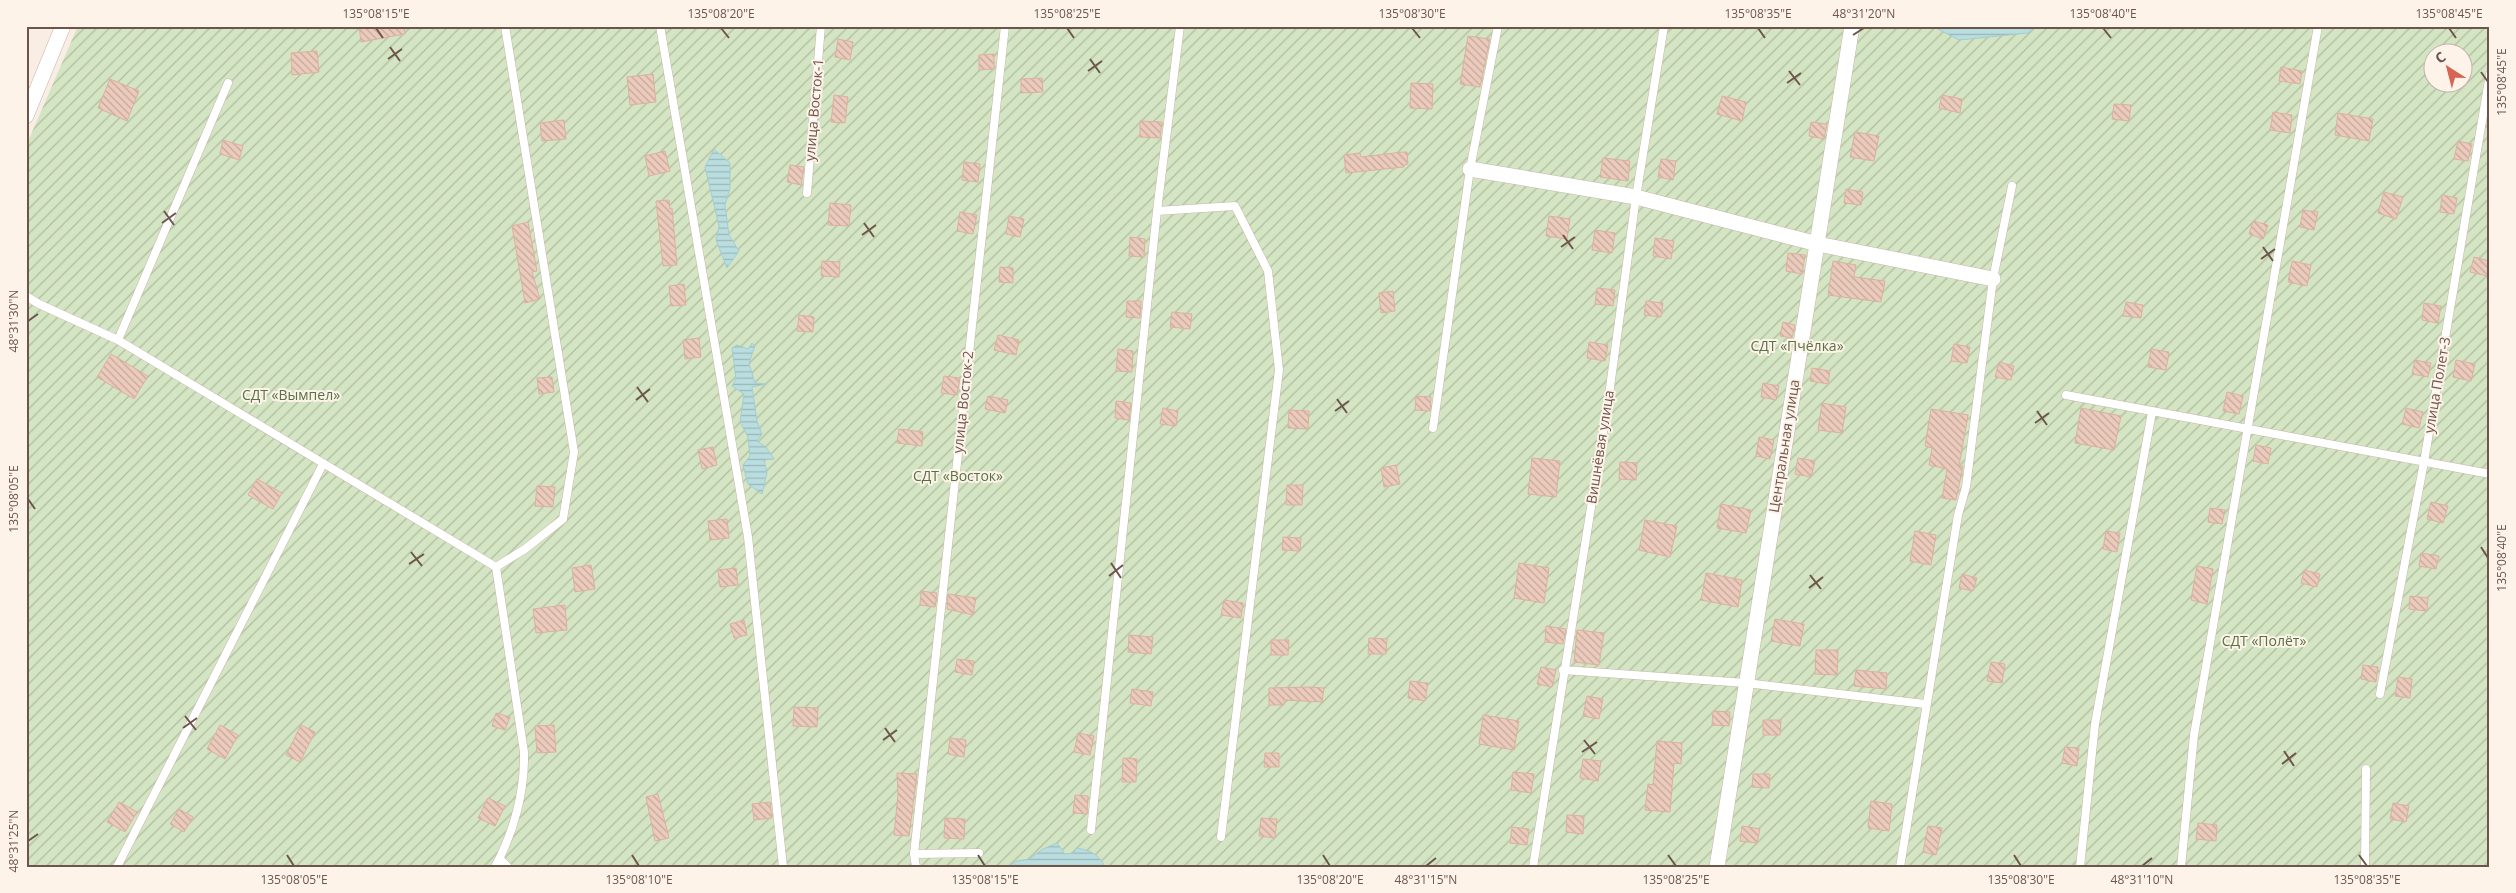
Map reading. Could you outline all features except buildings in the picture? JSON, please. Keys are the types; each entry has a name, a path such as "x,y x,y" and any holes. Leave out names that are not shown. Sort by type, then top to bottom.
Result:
{"street":[{"path":"26,116 62,26"},
{"name":"Центральная улица","path":"1717,867 1852,26"},
{"path":"1470,169 1636,197 1818,244 1993,279"}],"lane":[{"path":"496,567 525,549 563,519 574,452 505,26"},
{"path":"660,26 748,537 783,867"},
{"name":"улица Восток-1","path":"807,193 822,26"},
{"name":"улица Восток-2","path":"916,867 914,854 1005,26"},
{"path":"1091,830 1157,212 1180,26"},
{"path":"1433,428 1470,169 1498,26"},
{"name":"Вишнёвая улица","path":"1533,867 1563,670 1608,402 1636,197 1664,26"},
{"path":"2181,867 2194,735 2318,26"},
{"name":"улица Полет-3","path":"2380,694 2424,462 2490,74"},
{"path":"118,340 228,83"},
{"path":"1900,867 1925,704 1958,515 1966,486 1993,279 2012,186"},
{"path":"1157,212 1235,206 1268,271 1279,370 1221,837"},
{"path":"26,296 39,304 118,340 496,567"},
{"path":"2066,395 2490,474"},
{"path":"2080,867 2095,724 2152,412"},
{"path":"117,867 323,464"},
{"path":"495,867 500,859 520,802 525,772 524,752 496,567"},
{"path":"1563,670 1746,683 1925,704"},
{"path":"2365,867 2366,769"},
{"path":"914,854 979,853"},
{"path":"500,859 508,867"}],"green space":[{"path":"78,26 2490,26 2490,867 26,867 26,146"}],"water":[{"path":"1932,26 2036,26 2028,33 1959,40"},
{"path":"714,149 730,163 730,188 725,205 729,235 739,251 727,268 716,240 719,226 705,167"},
{"path":"752,343 755,346 749,363 755,383 766,384 752,387 757,421 762,434 757,441 766,447 774,459 764,460 767,473 762,494 748,484 743,465 750,456 748,437 740,422 744,394 732,386 736,379 732,348 737,345 748,349"},
{"path":"1057,843 1065,854 1074,853 1076,848 1090,851 1100,859 1105,867 1006,867 1017,861 1029,859 1043,849"}],"park label":[{"name":"СДТ «Пчёлка»","path":"1797,346"},
{"name":"СДТ «Вымпел»","path":"291,395"},
{"name":"СДТ «Восток»","path":"958,476"},
{"name":"СДТ «Полёт»","path":"2264,641"}]}
